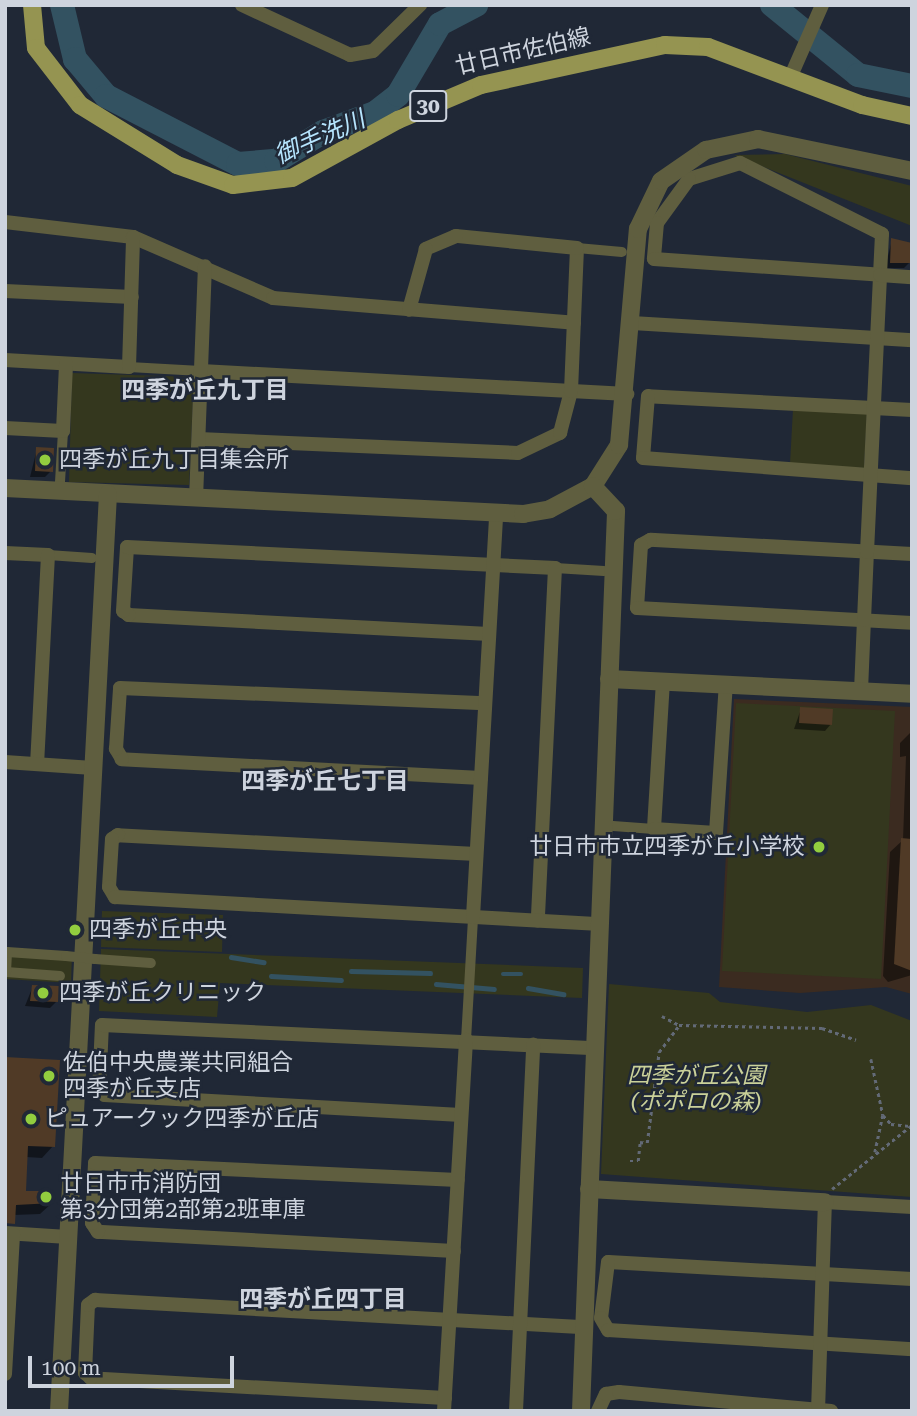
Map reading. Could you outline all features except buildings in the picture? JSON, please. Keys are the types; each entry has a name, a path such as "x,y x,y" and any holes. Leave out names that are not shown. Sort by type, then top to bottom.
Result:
{"main road":[{"name":"廿日市佐伯線","path":"32,5 36,48 80,106 177,165 233,185 292,178 471,88 665,45 708,47 790,78 912,116"}],"street":[{"path":"242,5 350,55 373,51 420,5"},
{"path":"790,78 821,5"},
{"path":"5,488 496,513 550,509 593,486 619,446 627,394 646,202 661,181 706,150 732,142 786,141 912,171"},
{"path":"861,691 867,552 871,476 877,338 880,275 882,234 740,163 690,179 657,223 654,260 880,275 912,277"},
{"path":"6,221 133,237 205,266 273,298 574,323"},
{"path":"409,310 426,249 456,236 622,252"},
{"path":"129,367 133,237"},
{"path":"199,439 518,453 560,433 571,391 577,248"},
{"path":"196,499 205,266"},
{"path":"5,291 132,297"},
{"path":"632,323 912,340"},
{"path":"5,360 627,394"},
{"path":"60,482 66,364"},
{"path":"912,410 648,396 643,458 912,478"},
{"path":"5,428 63,431"},
{"path":"580,1411 615,511 593,486"},
{"path":"59,1411 108,494"},
{"path":"496,513 461,1115 458,1180 450,1320 445,1404 91,1378 85,1373 88,1305 95,1300 450,1320 520,1323 584,1327"},
{"path":"912,554 650,540 641,545 636,608 912,622"},
{"path":"489,634 129,615 123,611 127,547 604,571"},
{"path":"5,553 92,558"},
{"path":"37,764 48,555"},
{"path":"538,921 555,568"},
{"path":"609,679 912,694"},
{"path":"654,829 663,681"},
{"path":"481,778 122,759 119,700 125,683 485,703"},
{"path":"613,826 716,834 726,684"},
{"path":"5,762 93,768"},
{"path":"477,854 118,835 111,851 115,897 600,924"},
{"path":"60,976 6,972 8,952 151,963"},
{"path":"461,1115 105,1095 99,1090 103,1025 595,1048"},
{"path":"516,1411 533,1044"},
{"path":"454,1251 98,1232 92,1223 95,1163 458,1180"},
{"path":"589,1189 829,1196 912,1207"},
{"path":"598,1411 606,1394 619,1392 822,1410 829,1196"},
{"path":"5,1374 9,1233 68,1237"},
{"path":"912,1279 827,1272 608,1262 601,1318 608,1330 912,1349"}],"path":[{"path":"662,1016 679,1025 822,1028 856,1040"},
{"path":"630,1161 638,1161 640,1142 647,1143 659,1052 679,1025"},
{"path":"872,1059 883,1115 873,1155"},
{"path":"883,1115 891,1124 912,1125"},
{"path":"829,1196 873,1155 912,1125"}],"shaded area":[{"name":"廿日市市立四季が丘小学校","path":"734,699 912,707 912,994 886,987 800,993 719,987"}],"green space":[{"path":"785,154 912,186 912,226 734,155"},
{"path":"72,373 194,377 189,485 69,482"},
{"path":"793,409 867,413 864,468 790,464"},
{"name":"廿日市市立四季が丘小学校","path":"736,703 895,711 881,979 722,971"},
{"path":"102,911 223,915 222,952 101,947"},
{"path":"5,948 72,952 71,983 5,979"},
{"path":"101,949 583,968 582,998 220,983 217,1017 99,1011"},
{"name":"四季が丘公園 (ポポロの森)","path":"609,984 709,993 720,1002 807,1012 871,1005 912,1021 912,1197 601,1174"}],"waterway":[{"name":"御手洗川","path":"62,5 75,59 106,96 238,164 276,161 323,132 375,113 398,95 440,24 476,5"},
{"name":"御手洗川","path":"772,5 858,75 912,86"},
{"path":"231,957 264,962"},
{"path":"351,971 430,973"},
{"path":"503,974 521,974"},
{"path":"271,976 341,980"},
{"path":"436,984 494,989"},
{"path":"528,988 563,994"}],"place":[{"name":"四季が丘九丁目集会所","path":"45,460"},
{"name":"廿日市市立四季が丘小学校","path":"819,847"},
{"name":"四季が丘中央","path":"75,930"},
{"name":"四季が丘クリニック","path":"43,993"},
{"name":"佐伯中央農業共同組合 四季が丘支店","path":"49,1076"},
{"name":"ピュアークック四季が丘店","path":"31,1119"},
{"name":"廿日市市消防団 第3分団第2部第2班車庫","path":"46,1197"}],"district":[{"name":"四季が丘九丁目","path":"205,391"},
{"name":"四季が丘七丁目","path":"325,782"},
{"name":"四季が丘四丁目","path":"323,1300"}]}
